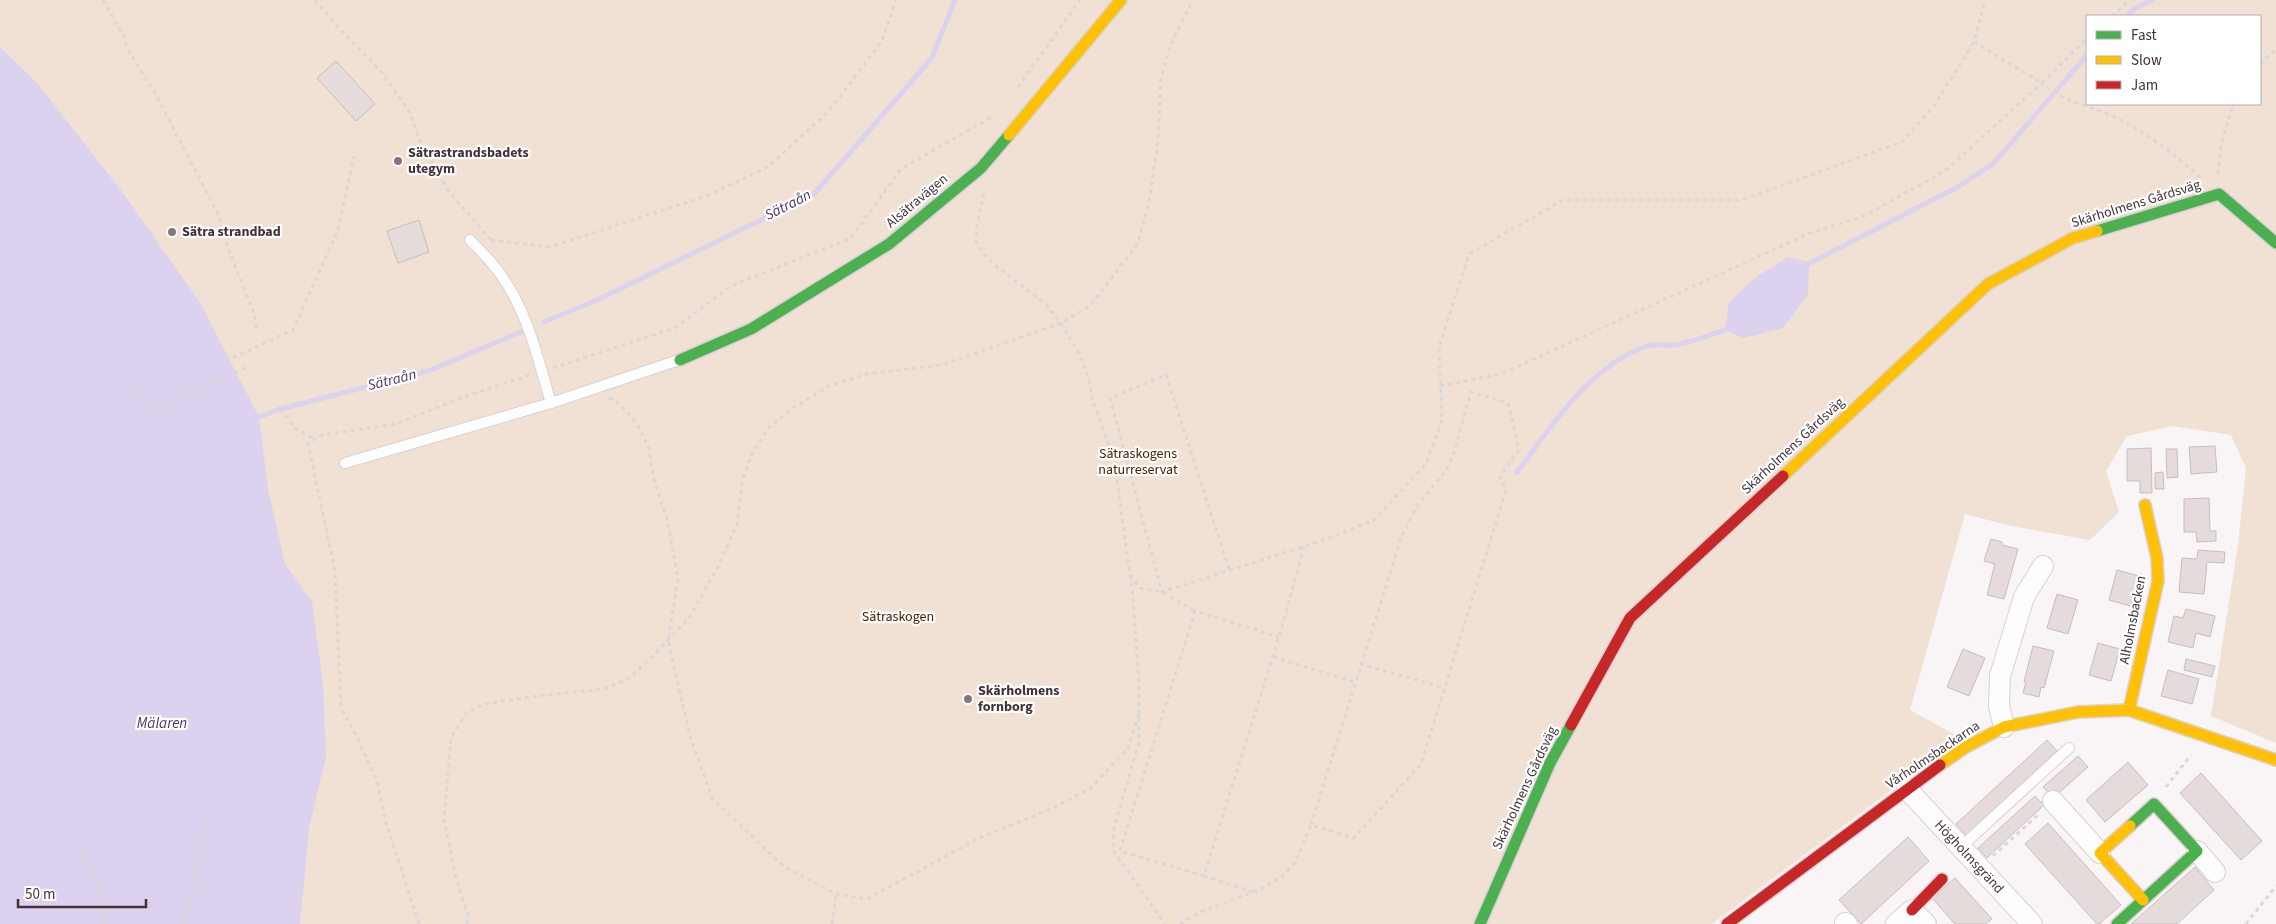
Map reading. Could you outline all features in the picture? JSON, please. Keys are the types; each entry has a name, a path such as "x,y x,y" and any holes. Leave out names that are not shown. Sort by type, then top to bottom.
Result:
{"street":[{"name":"Alsätravägen","path":"680,360 751,329 889,244 981,168 1122,0"},
{"name":"Skärholmens Gårdsväg","path":"1480,924 1550,763 1630,618 1988,284 2073,238 2219,194 2276,243"},
{"name":"Alholmsbacken","path":"2129,710 2158,581 2157,558 2145,505"},
{"path":"2004,727 1999,706 2000,676 2024,597 2043,566"},
{"name":"Vårholmsbackarna","path":"1727,924 1907,789 1966,748 2004,727 2078,712 2129,710 2276,760"},
{"name":"Högholmsgränd","path":"1907,789 2032,924"},
{"path":"2053,801 2143,900"},
{"path":"2100,853 2154,804 2215,872"},
{"path":"2117,924 2197,851"},
{"path":"1896,924 1942,879"},
{"path":"1912,910 1926,924"}],"lane":[{"path":"470,240 501,274 520,308 529,328 551,403"},
{"path":"345,463 551,403 680,360"},
{"path":"1961,847 2068,748"}],"path":[{"path":"103,0 123,35 127,48 172,125 218,212 231,256 253,310 257,331"},
{"path":"491,240 550,247 709,195 768,167 830,110 882,41 896,0"},
{"path":"1017,88 1080,0"},
{"path":"467,924 468,915 455,874 444,819 451,738 466,713 484,704 604,689 628,678 689,618 719,565 737,524 742,482 752,453 769,427 793,408 830,386 867,374 942,365 1061,323 1090,306 1138,243 1149,203 1158,140 1161,78 1171,44 1193,0"},
{"path":"1162,592 1304,546 1374,520 1426,464 1442,420 1439,347 1469,254 1563,200 1742,200 1902,142 1933,107 1974,42 1985,0"},
{"path":"2113,15 2130,0"},
{"path":"1440,386 1502,374 1808,234 1864,216 1945,171 2042,83 2086,39"},
{"path":"1974,42 2042,83 2061,98 2107,114 2142,131 2219,194"},
{"path":"2261,63 2276,48"},
{"path":"2219,194 2218,167 2221,145 2233,105"},
{"path":"548,370 675,328 731,286 851,238 901,169 999,112 994,120"},
{"path":"226,361 293,330 338,230 354,156"},
{"path":"981,168 987,178 977,224 976,241 982,252 996,266 1046,304 1061,323 1080,356 1089,380 1093,402 1114,458 1127,567 1133,598 1139,685 1140,742 1114,828 1113,850 1165,924"},
{"path":"135,383 151,414 246,367"},
{"path":"1162,592 1110,398 1166,375 1229,570"},
{"path":"599,387 607,396 622,405 639,427 649,449 652,476 668,523 678,580 668,640 690,736 712,798 783,866 836,894 867,899 977,839 1051,809 1091,788 1128,748 1139,714"},
{"path":"1180,924 1198,913 1253,892 1282,876 1295,863 1312,825 1360,664 1402,534 1420,503 1445,472 1453,456 1471,392 1508,403 1519,450 1500,477 1506,490 1421,764 1354,838 1312,825"},
{"path":"280,408 296,429 314,439"},
{"path":"1204,876 1279,637 1304,546"},
{"path":"1127,567 1132,579 1140,588 1162,592 1195,611 1279,637"},
{"path":"1195,611 1120,851 1253,892"},
{"path":"1272,657 1355,682"},
{"path":"1360,664 1445,688"},
{"path":"2154,804 2189,756 2222,742"},
{"path":"1980,868 2053,801"},
{"path":"185,924 206,818"},
{"path":"81,848 106,904 102,924"},
{"path":"2246,924 2276,886"},
{"path":"832,924 836,894"}],"green space":[{"name":"Sätraskogens naturreservat","path":"0,0 2276,0 2276,743 2211,716 2238,545 2246,468 2231,435 2173,426 2127,436 2106,471 2119,512 2090,540 2011,526 1965,514 1910,710 1961,738 1712,924 0,924"}],"water":[{"name":"Mälaren","path":"0,47 38,84 123,193 201,304 259,417 268,489 285,564 312,601 323,684 326,757 309,828 300,924 0,924"},
{"path":"1788,257 1809,262 1808,294 1783,328 1744,338 1725,330 1729,302 1755,278"}],"building":[{"path":"336,61 375,104 356,121 317,78"},
{"path":"419,220 429,252 398,263 387,231"},
{"path":"2215,446 2217,472 2191,474 2189,447"},
{"path":"2151,448 2152,493 2140,493 2140,481 2127,481 2127,449"},
{"path":"2166,449 2177,449 2178,477 2167,478"},
{"path":"2163,472 2164,489 2155,489 2155,473"},
{"path":"2209,498 2210,531 2216,531 2216,541 2197,542 2196,532 2184,532 2184,499"},
{"path":"1991,539 2002,542 2002,545 2018,549 2004,599 1987,595 1995,564 1984,561"},
{"path":"2198,550 2225,552 2224,563 2207,562 2204,594 2179,592 2182,558 2197,559"},
{"path":"2117,570 2143,577 2134,607 2109,600"},
{"path":"2057,594 2078,600 2068,634 2047,628"},
{"path":"2186,609 2215,616 2210,637 2196,633 2193,648 2168,642 2174,616 2183,618"},
{"path":"2098,643 2120,649 2111,681 2089,675"},
{"path":"2033,646 2054,651 2044,688 2041,687 2039,697 2023,693"},
{"path":"1963,649 1985,658 1969,696 1947,687"},
{"path":"2186,659 2215,666 2212,677 2184,670"},
{"path":"2168,670 2199,679 2192,704 2161,696"},
{"path":"2047,740 2057,751 1966,835 1956,824"},
{"path":"2078,756 2088,767 2053,798 2043,787"},
{"path":"2128,762 2148,785 2105,822 2086,800"},
{"path":"2201,773 2262,841 2241,860 2180,793"},
{"path":"2035,796 2044,805 1987,858 1978,848"},
{"path":"2048,823 2121,905 2099,924 2025,844"},
{"path":"1908,837 1929,861 1861,924 1839,900"},
{"path":"2195,867 2214,890 2177,924 2131,924"},
{"path":"1955,878 1992,919 1986,924 1955,924 1932,898"}],"waterway":[{"name":"Sätraån","path":"544,322 595,301 814,194 932,58 955,0"},
{"path":"2128,15 2134,9 2152,0"},
{"path":"1804,266 1956,188 1993,164 2086,56"},
{"path":"1517,472 1573,399 1607,368 1647,346 1687,343 1725,330 1729,326"},
{"name":"Sätraån","path":"259,417 280,409 428,371 521,332"}],"traffic: fast":[{"path":"680,360 751,329 889,244 981,168 1009,135"},
{"path":"2097,231 2219,194 2276,243"},
{"path":"1480,924 1550,763 1571,725"},
{"path":"2117,924 2197,851 2154,804 2130,826"}],"traffic: slow":[{"path":"1009,135 1121,0"},
{"path":"1783,476 1988,284 2073,238 2097,231"},
{"path":"2129,710 2158,581 2157,558 2145,505"},
{"path":"1940,765 1966,747 2004,727 2078,712 2129,710 2276,760"},
{"path":"2130,826 2100,853 2143,900"}],"traffic: jam":[{"path":"1571,725 1630,618 1783,476"},
{"path":"1727,924 1940,765"},
{"path":"1912,910 1942,879"}],"place":[{"name":"Sätrastrandsbadets utegym","path":"398,161"},
{"name":"Sätra strandbad","path":"172,232"},
{"name":"Skärholmens fornborg","path":"968,699"}],"park label":[{"name":"Sätraskogen","path":"898,617"}]}
